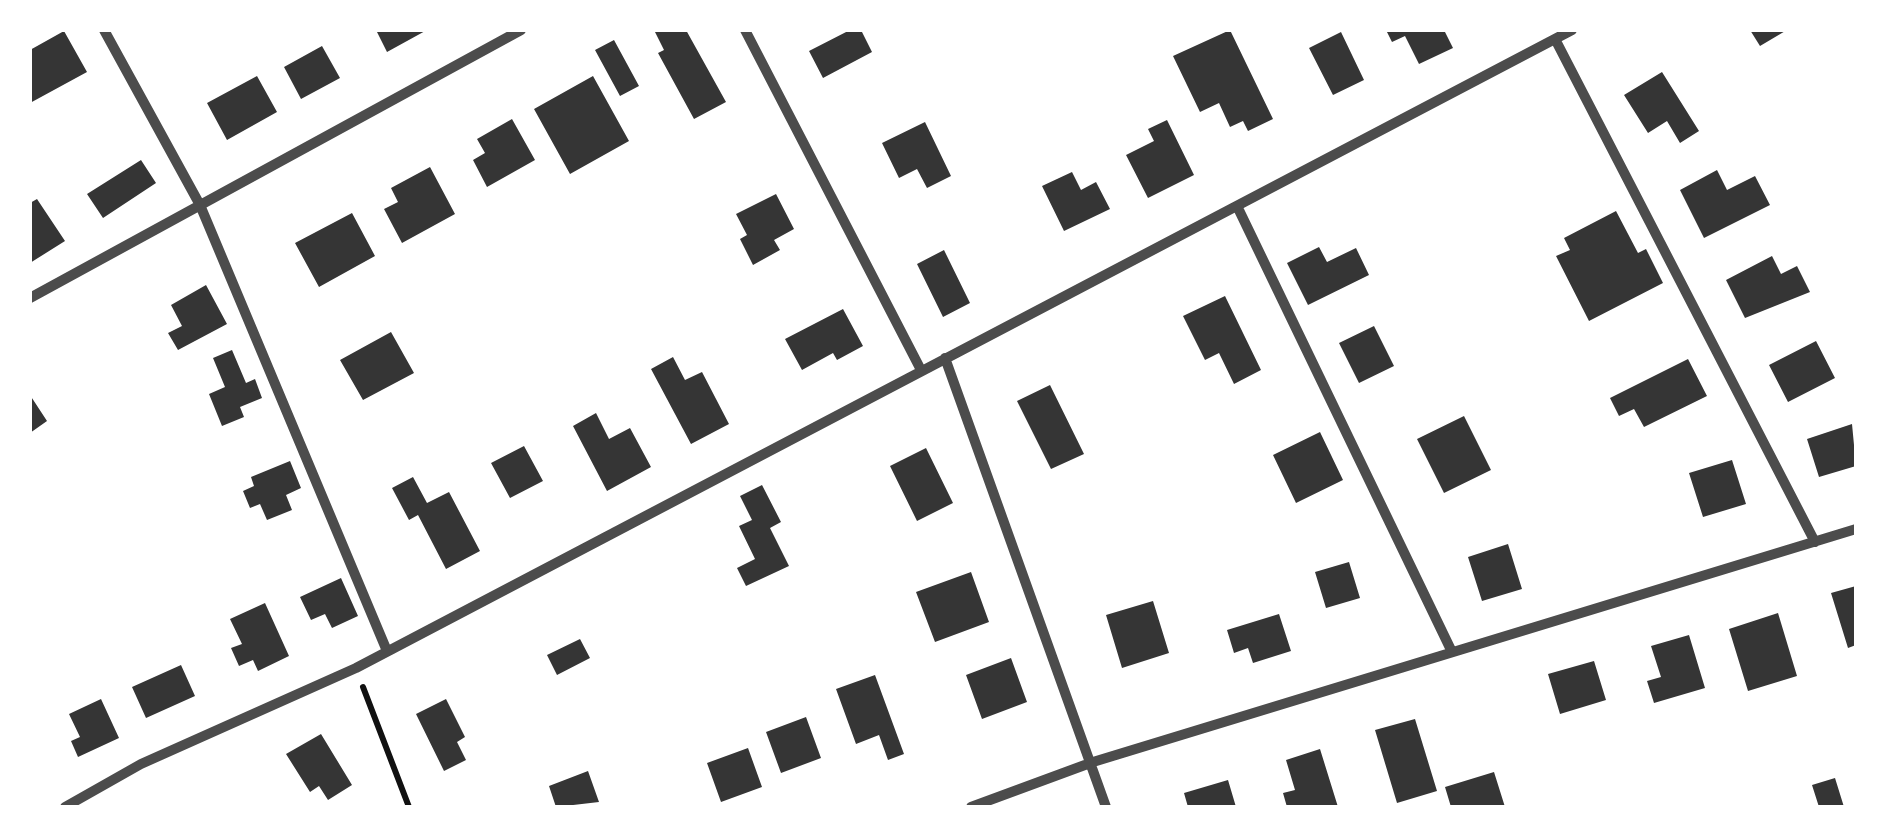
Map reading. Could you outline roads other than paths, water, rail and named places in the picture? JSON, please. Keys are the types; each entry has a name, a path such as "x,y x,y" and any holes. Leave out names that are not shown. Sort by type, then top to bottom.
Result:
{"street":[{"path":"104,30 200,205 387,651"},
{"path":"30,298 521,30"},
{"path":"745,30 921,370"},
{"path":"65,807 141,764 356,668 1572,30"},
{"path":"1555,40 1814,542"},
{"path":"1237,206 1452,652"},
{"path":"945,358 1106,807"},
{"path":"972,807 1093,762 1856,529"}]}
